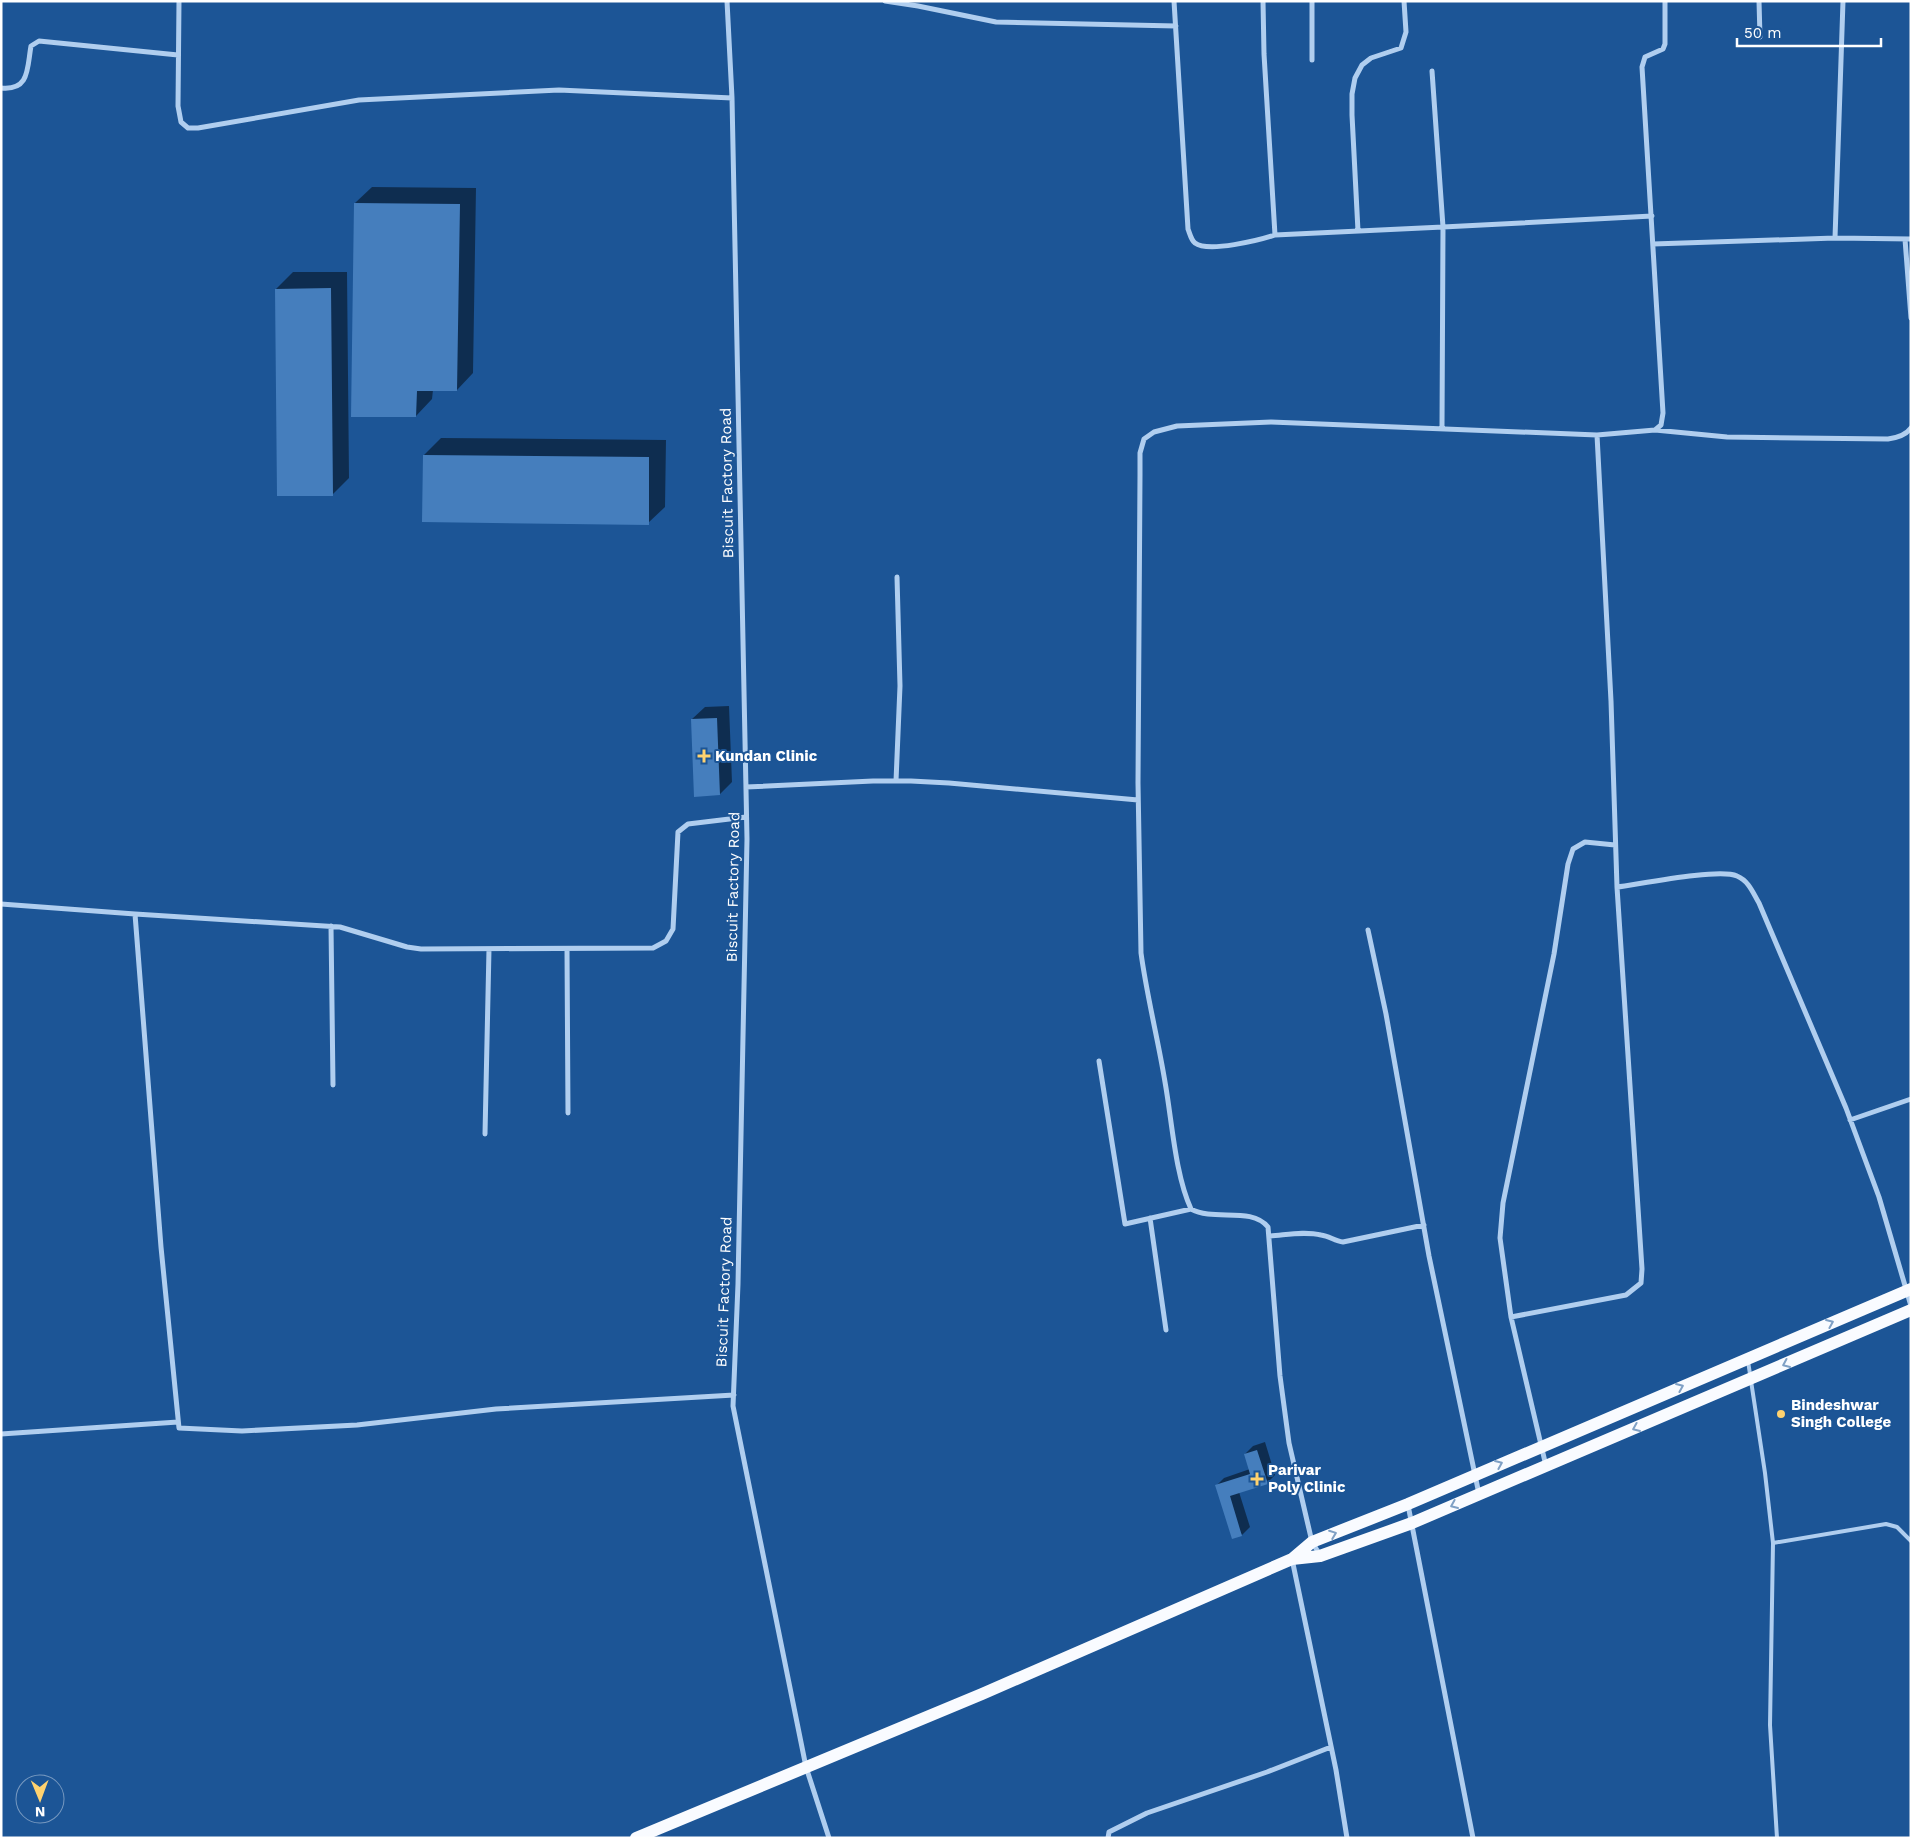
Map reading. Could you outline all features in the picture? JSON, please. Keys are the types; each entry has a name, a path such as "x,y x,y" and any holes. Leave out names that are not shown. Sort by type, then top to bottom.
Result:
{"main road":[{"path":"636,1838 982,1694 1292,1559 1312,1542 1408,1504 1908,1290"},
{"path":"1292,1559 1320,1556 1412,1522 1663,1417 1911,1308"},
{"path":"1655,1398 1663,1417"}],"street":[{"path":"180,1 178,106 180,122 188,128 198,128 359,100 559,90 732,98"},
{"name":"Biscuit Factory Road","path":"727,1 732,98 746,787 738,1284 734,1406 806,1767 829,1838"},
{"path":"884,1 996,22 1176,26"},
{"path":"1174,1 1188,229 1196,244 1206,246 1253,242 1275,235 1652,216"},
{"path":"1263,1 1264,54 1275,235"},
{"path":"1312,1 1312,60"},
{"path":"1358,231 1352,115 1352,94 1355,78 1362,65 1371,58 1402,48 1406,32 1404,1"},
{"path":"1655,430 1661,425 1663,413 1642,66 1645,57 1663,49 1665,44 1665,1"},
{"path":"1759,1 1760,37"},
{"path":"1835,238 1843,1"},
{"path":"1,88 19,87 24,81 31,46 39,41 178,55"},
{"path":"1432,71 1442,227 1442,428"},
{"path":"1653,244 1835,238 1908,239 1911,318"},
{"path":"1320,1556 1312,1542 1289,1443 1280,1376 1268,1227 1257,1218 1207,1215 1200,1214 1191,1209 1182,1187 1141,954 1138,800 1140,453 1144,440 1154,432 1177,426 1271,422 1597,435 1655,430 1727,437 1888,439 1898,437 1911,428"},
{"path":"1511,1317 1626,1295 1641,1284 1642,1269 1617,887 1597,435"},
{"path":"896,781 900,686 897,577"},
{"path":"746,787 896,781 949,782 1138,800"},
{"path":"1,904 331,926 356,930 407,948 421,949 653,948 666,941 673,929 678,832 688,824 746,817"},
{"path":"1546,1466 1511,1317 1500,1238 1503,1203 1552,964 1568,864 1573,849 1585,842 1615,845"},
{"path":"1617,887 1699,875 1736,875 1748,883 1759,903 1850,1120 1879,1197 1908,1290 1911,1308"},
{"path":"135,914 161,1247 179,1428 242,1431 357,1424 496,1409 734,1395"},
{"path":"331,926 333,1085"},
{"path":"1368,930 1386,1014 1424,1225 1479,1494"},
{"path":"486,1134 489,949"},
{"path":"567,949 568,1114"},
{"path":"1099,1061 1125,1224 1191,1209"},
{"path":"1850,1120 1911,1099"},
{"path":"1150,1218 1166,1330"},
{"path":"1269,1236 1305,1233 1323,1235 1343,1242 1424,1225"},
{"path":"1,1434 178,1422"},
{"path":"1408,1504 1473,1838"},
{"path":"1292,1559 1331,1747 1347,1838"},
{"path":"1108,1838 1109,1832 1147,1813 1268,1772 1331,1747"}],"lane":[{"path":"1748,1358 1773,1543 1770,1725 1777,1838"},
{"path":"1773,1543 1886,1524 1898,1526 1911,1542"}],"building":[{"path":"354,203 460,204 457,391 417,391 416,417 351,417"},
{"path":"331,288 333,496 277,496 275,289"},
{"path":"423,455 649,457 649,525 422,522"},
{"path":"717,718 720,795 694,797 691,719"},
{"path":"1257,1450 1268,1484 1230,1496 1242,1536 1232,1539 1215,1485 1250,1474 1244,1454"}],"place":[{"name":"Kundan Clinic","path":"704,756"},
{"name":"Bindeshwar Singh College","path":"1781,1414"},
{"name":"Parivar Poly Clinic","path":"1257,1479"}]}
